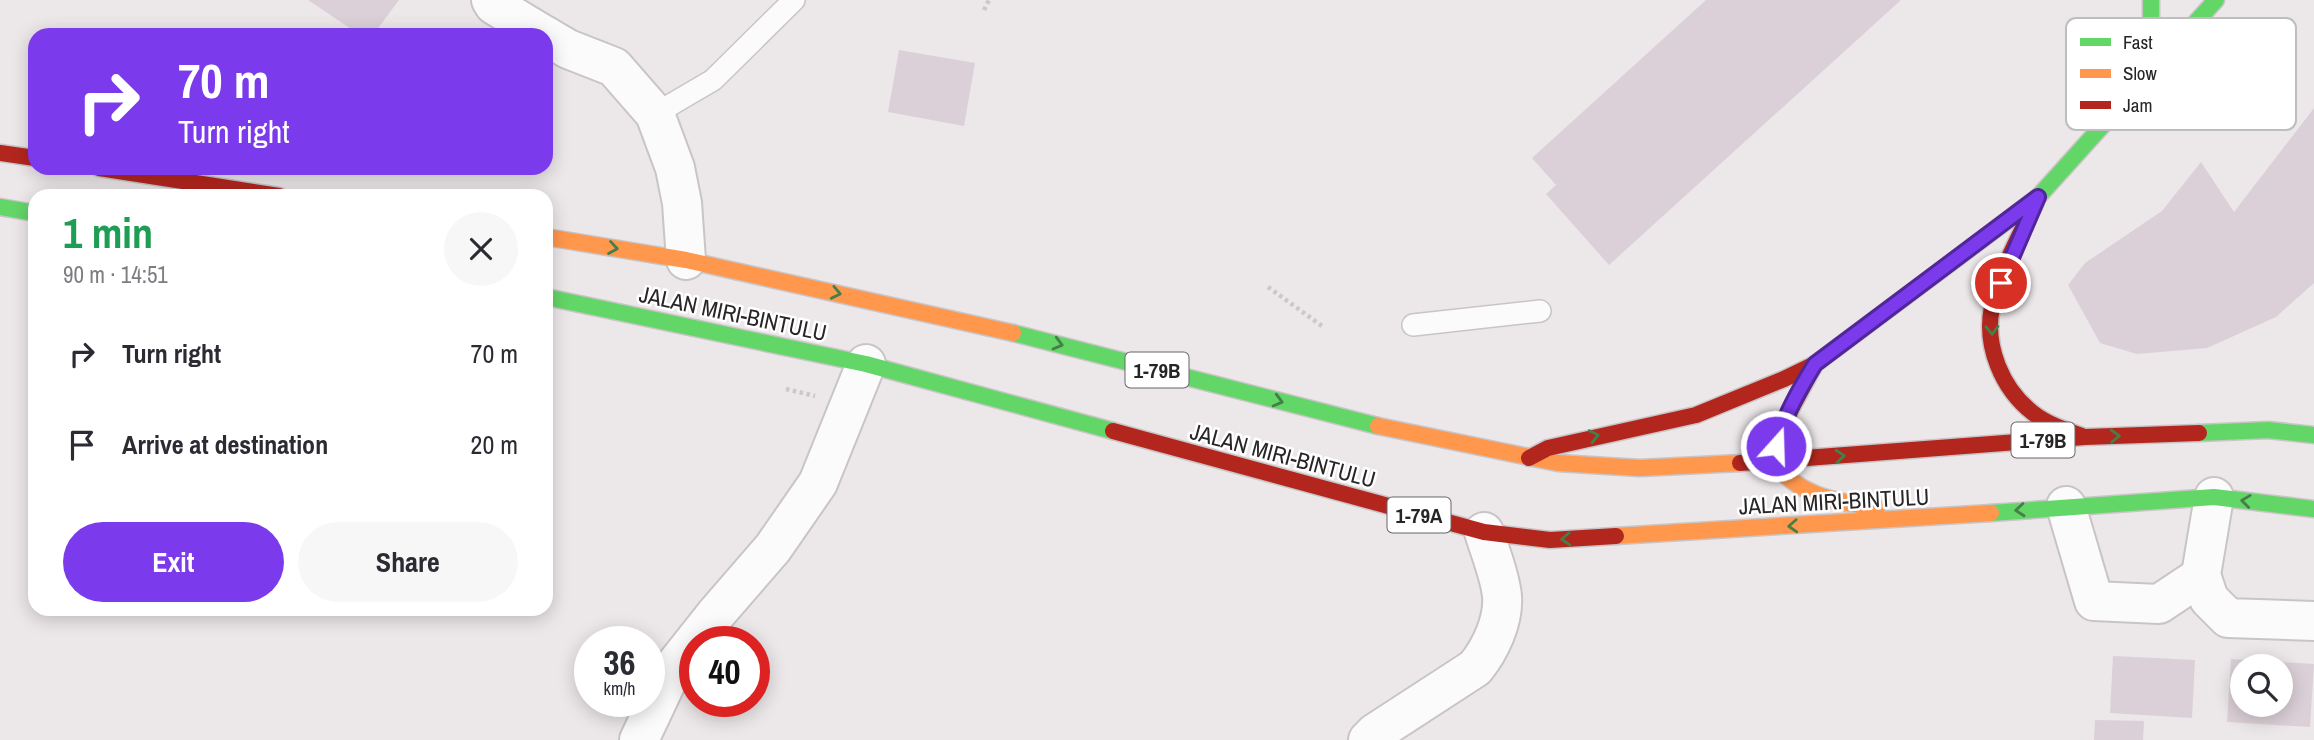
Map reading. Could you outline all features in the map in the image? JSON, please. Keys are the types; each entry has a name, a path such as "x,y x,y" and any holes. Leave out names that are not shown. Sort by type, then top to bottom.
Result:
{"main road":[{"path":"2151,0 2152,18"},
{"path":"2201,18 2217,0"},
{"path":"1529,458 1548,447 1696,415 1815,364 2038,197 2099,130"},
{"path":"0,153 28,157"},
{"path":"144,175 234,189"},
{"path":"2038,197 1992,308 1992,347 1998,365 2018,398 2048,422 2085,437"},
{"path":"0,207 28,212"},
{"name":"JALAN MIRI-BINTULU","path":"553,238 686,260 986,326 1387,429 1558,463 1640,467 1772,461 2085,437 2268,430 2314,435"},
{"name":"JALAN MIRI-BINTULU","path":"553,298 866,364 1484,532 1550,540 1934,518 2214,496 2314,509"},
{"path":"1815,364 1795,397 1780,430 1772,461 1783,478 1807,492 1835,501 1934,518"}],"street":[{"path":"491,0 494,5 532,28"},
{"path":"553,41 614,67 655,114 675,167 682,203 686,260"},
{"path":"639,740 673,668 773,548 818,483 866,364"},
{"path":"2214,496 2201,576 2208,599 2228,618 2314,621"},
{"path":"2067,506 2094,601 2159,604 2201,576"},
{"path":"1368,740 1475,668 1487,654 1499,619 1502,597 1484,532"}],"lane":[{"path":"655,114 713,80 794,0"},
{"path":"1413,325 1540,311"}],"path":[{"path":"984,10 989,0"},
{"path":"1268,286 1322,326"}],"building":[{"path":"308,0 399,0 378,28 350,28"},
{"path":"1706,0 1901,0 1609,265 1546,194 1556,185 1532,158"},
{"path":"899,50 975,63 964,126 888,112"},
{"path":"2314,108 2314,283 2276,317 2207,348 2137,354 2100,343 2068,285 2085,263 2162,211 2201,162 2234,212"},
{"path":"2113,656 2195,660 2192,718 2110,713"},
{"path":"2293,663 2314,664 2310,727 2227,722 2230,675 2230,717 2293,717"},
{"path":"2095,720 2144,721 2143,740 2094,740"}],"traffic: fast":[{"path":"2151,0 2151,18"},
{"path":"2200,18 2216,0"},
{"path":"1949,264 2038,197 2099,130"},
{"path":"0,207 28,212"},
{"path":"553,298 866,364 1113,431"},
{"path":"1013,333 1378,426"},
{"path":"2199,433 2268,430 2314,435"},
{"path":"1991,513 2214,497 2314,509"}],"traffic: slow":[{"path":"553,238 686,260 1013,333"},
{"path":"1378,426 1558,463 1640,468 1740,463"},
{"path":"1772,461 1794,483 1806,490 1832,500 1877,508"},
{"path":"1616,536 1991,513"}],"traffic: jam":[{"path":"0,153 28,157"},
{"path":"144,175 234,189"},
{"path":"2038,197 1996,293 1990,322 1993,351 2004,379 2022,403 2044,420 2082,436"},
{"path":"1529,458 1548,448 1696,415 1784,379 1815,364 1949,264"},
{"path":"1772,461 1790,411 1815,364"},
{"path":"1113,431 1484,532 1550,540 1616,536"},
{"path":"1740,463 2085,437 2199,433"}],"route":[{"path":"1776,446 1795,397 1815,364 2038,197 2001,283"}]}
